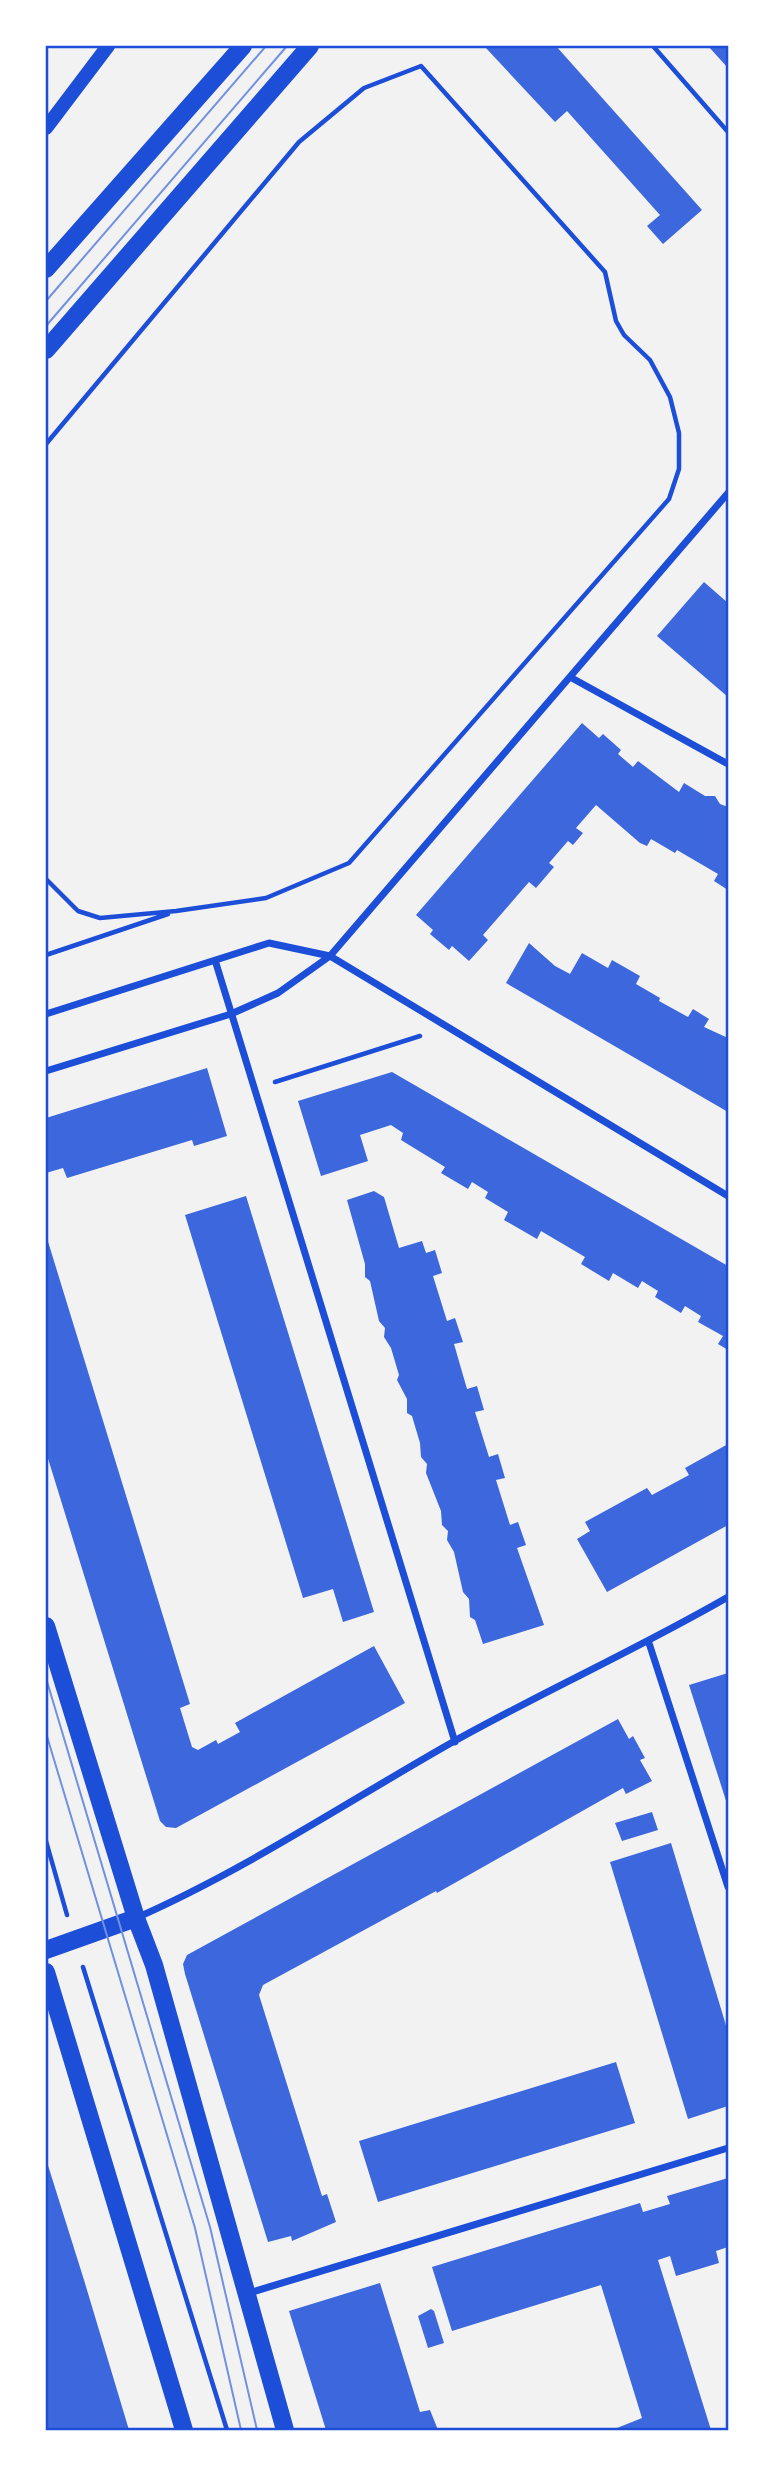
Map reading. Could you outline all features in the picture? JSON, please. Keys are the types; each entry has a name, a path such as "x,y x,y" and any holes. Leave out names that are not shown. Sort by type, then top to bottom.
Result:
{"main road":[{"path":"46,128 108,46"},
{"path":"46,269 243,46"},
{"path":"46,350 310,46"},
{"path":"46,1626 136,1918 154,1965 285,2431"},
{"path":"46,1950 136,1918"},
{"path":"46,1972 184,2431"}],"street":[{"path":"46,1071 231,1014 278,993 330,956 729,493"},
{"path":"570,677 729,764"},
{"path":"46,1014 269,943 330,956 729,1196"},
{"path":"215,960 455,1742"},
{"path":"136,1918 187,1895 455,1742 649,1643 729,1597"},
{"path":"649,1643 729,1886"},
{"path":"248,2294 729,2148"}],"path":[{"path":"653,46 729,132"},
{"path":"46,444 299,142 364,88 421,66 605,272 616,321 624,335 650,360 670,397 679,433 679,469 669,499 349,863 266,898 176,911 100,918 78,911 46,879"},
{"path":"46,955 176,911"},
{"path":"254,1088 447,1027"},
{"path":"46,1841 227,2431"}],"building":[{"path":"556,46 702,210 663,244 647,226 660,215 567,111 555,122 485,47"},
{"path":"708,46 728,46 728,68"},
{"path":"704,582 728,603 728,697 657,636"},
{"path":"582,723 599,738 603,734 621,750 618,754 633,767 638,761 679,792 684,783 705,796 715,796 720,804 728,807 728,890 714,881 718,874 677,850 675,853 651,839 647,846 640,843 596,805 576,828 583,833 573,845 568,841 549,863 554,867 536,888 529,882 483,935 488,940 469,961 452,946 449,950 430,934 433,930 416,915"},
{"path":"529,943 555,966 570,974 582,953 608,968 612,960 640,976 636,984 660,998 659,1001 688,1017 693,1009 709,1019 704,1027 728,1038 728,1112 506,983"},
{"path":"207,1068 227,1136 194,1146 192,1140 67,1178 63,1168 46,1173 46,1118"},
{"path":"392,1072 728,1266 728,1350 718,1344 723,1336 698,1322 701,1316 685,1306 681,1313 655,1297 658,1291 642,1281 638,1288 613,1273 609,1281 581,1264 585,1257 541,1231 537,1239 504,1220 508,1212 485,1198 488,1192 472,1182 468,1189 441,1173 445,1167 401,1140 403,1133 391,1125 360,1135 368,1161 321,1176 298,1101"},
{"path":"374,1191 384,1197 399,1248 422,1241 426,1253 435,1250 442,1273 433,1276 447,1321 455,1318 463,1342 454,1344 467,1389 477,1386 484,1410 475,1412 489,1457 498,1454 505,1478 496,1480 510,1525 518,1522 526,1545 517,1548 544,1625 483,1644 475,1620 470,1617 469,1599 463,1592 454,1552 447,1540 448,1531 442,1525 441,1511 426,1473 427,1464 421,1457 412,1416 407,1413 407,1399 397,1380 399,1375 391,1348 384,1337 385,1328 379,1321 370,1281 365,1277 365,1264 347,1200"},
{"path":"246,1196 374,1612 343,1622 333,1589 303,1598 185,1215"},
{"path":"46,1235 190,1704 180,1708 192,1747 198,1750 216,1740 218,1744 240,1732 235,1723 374,1646 405,1703 176,1828 166,1827 160,1821 46,1452"},
{"path":"728,1444 728,1525 607,1592 577,1539 590,1531 585,1522 647,1488 652,1495 689,1475 685,1468"},
{"path":"728,1673 728,1807 689,1685"},
{"path":"618,1719 629,1739 633,1736 645,1758 640,1760 652,1781 626,1794 623,1788 437,1893 436,1891 263,1985 259,1995 322,2196 327,2194 336,2222 292,2241 291,2236 268,2242 185,1974 183,1964 187,1955"},
{"path":"652,1812 658,1830 622,1841 615,1823"},
{"path":"671,1843 728,2032 728,2106 688,2119 610,1862"},
{"path":"616,2062 635,2123 378,2202 359,2141"},
{"path":"46,2159 84,2280 129,2430 46,2430"},
{"path":"728,2178 728,2247 716,2251 719,2263 676,2276 670,2256 658,2260 711,2430 612,2430 642,2418 601,2285 452,2331 432,2267 640,2203 643,2212 670,2204 667,2196"},
{"path":"380,2283 420,2412 430,2410 438,2430 326,2430 289,2311"},
{"path":"431,2309 444,2343 428,2348 418,2316"}],"tram line":[{"path":"46,301 266,46"},
{"path":"46,326 287,46"},
{"path":"46,1678 210,2227 257,2430"},
{"path":"46,1733 195,2228 241,2430"}]}
